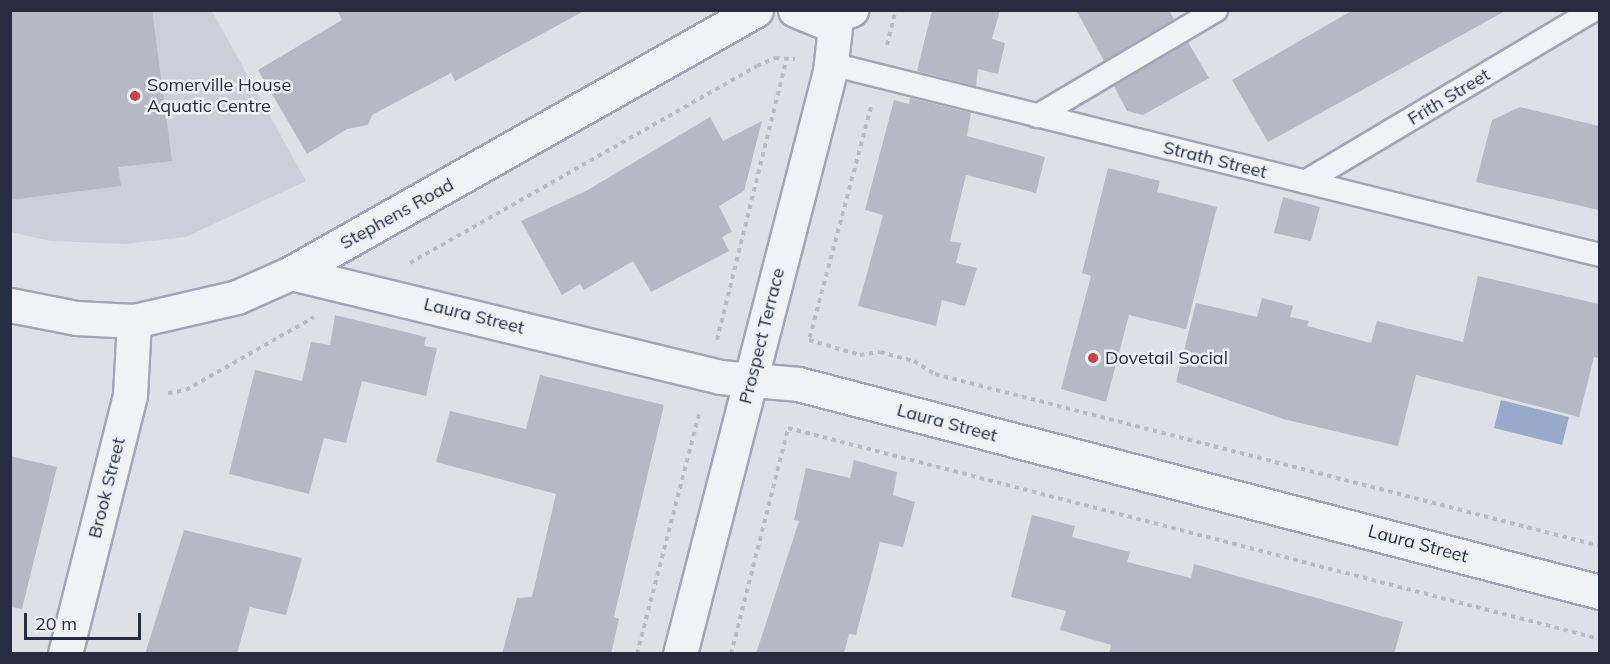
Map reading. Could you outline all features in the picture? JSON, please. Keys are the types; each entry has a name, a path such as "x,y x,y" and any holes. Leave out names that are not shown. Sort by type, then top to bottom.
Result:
{"street":[{"name":"Stephens Road","path":"10,305 76,318 134,321 210,306 291,273 756,10"},
{"path":"795,10 820,20 843,14"},
{"name":"Prospect Terrace","path":"680,654 752,379 843,14"},
{"name":"Laura Street","path":"291,273 365,289 720,377 798,384 1599,592"},
{"name":"Brook Street","path":"65,654 130,395 134,321"}],"lane":[{"path":"1037,116 1216,10"},
{"name":"Frith Street","path":"1305,182 1593,10"},
{"name":"Strath Street","path":"830,68 879,76 1599,255"}],"path":[{"path":"896,10 809,340 860,355 891,355 935,374 1599,546"},
{"path":"715,348 787,58"},
{"path":"167,393 186,390 757,66 787,58 830,68"},
{"path":"637,654 702,405"},
{"path":"731,654 788,428 1599,639"}],"shaded area":[{"name":"Somerville House Aquatic Centre","path":"11,11 212,11 306,181 186,237 124,244 50,241 11,232"}],"water":[{"path":"1501,400 1569,417 1562,445 1494,428"}],"building":[{"path":"10,10 152,10 172,161 118,167 121,186 10,200"},
{"path":"337,10 586,10 455,81 451,73 372,115 368,125 347,129 307,154 258,70 342,20"},
{"path":"932,10 1000,10 992,39 1005,43 998,74 978,69 976,86 917,71"},
{"path":"1076,10 1169,10 1174,19 1104,61"},
{"path":"1353,10 1507,10 1268,142 1232,80"},
{"path":"1188,42 1209,78 1143,115 1127,111 1114,86"},
{"path":"910,98 971,113 967,136 1045,157 1036,193 966,175 950,241 961,243 956,263 977,268 965,306 942,300 936,326 858,306 883,215 865,210 894,100 909,104"},
{"path":"1520,107 1599,126 1599,210 1476,182 1492,120"},
{"path":"710,117 723,141 762,121 744,191 719,206 732,232 722,237 729,251 651,292 633,261 584,290 580,284 562,295 521,221 586,191"},
{"path":"1108,168 1160,181 1157,192 1217,207 1186,329 1129,315 1106,402 1061,389 1091,276 1082,273"},
{"path":"1283,197 1320,207 1311,241 1274,233"},
{"path":"1478,276 1599,304 1599,358 1594,357 1579,417 1416,375 1398,446 1283,419 1176,382 1196,303 1257,317 1262,298 1293,306 1290,317 1309,321 1307,326 1371,343 1377,321 1463,342"},
{"path":"335,315 426,337 424,346 437,348 426,396 362,381 346,443 324,438 309,494 229,474 255,370 302,381 311,342 330,345"},
{"path":"540,375 664,405 614,617 619,619 611,654 502,654 517,598 532,597 556,494 436,462 450,411 526,429"},
{"path":"10,456 57,467 22,609 10,607"},
{"path":"854,460 897,472 893,495 915,502 903,547 880,542 856,635 849,634 844,654 756,654 799,521 794,520 806,468 850,478"},
{"path":"1032,515 1075,526 1072,537 1130,552 1127,562 1191,578 1194,564 1403,622 1394,654 1109,654 1111,645 1060,630 1066,611 1011,597"},
{"path":"184,530 302,558 286,615 250,607 237,654 145,654"}],"place":[{"name":"Somerville House Aquatic Centre","path":"135,96"},
{"name":"Dovetail Social","path":"1093,358"}]}
